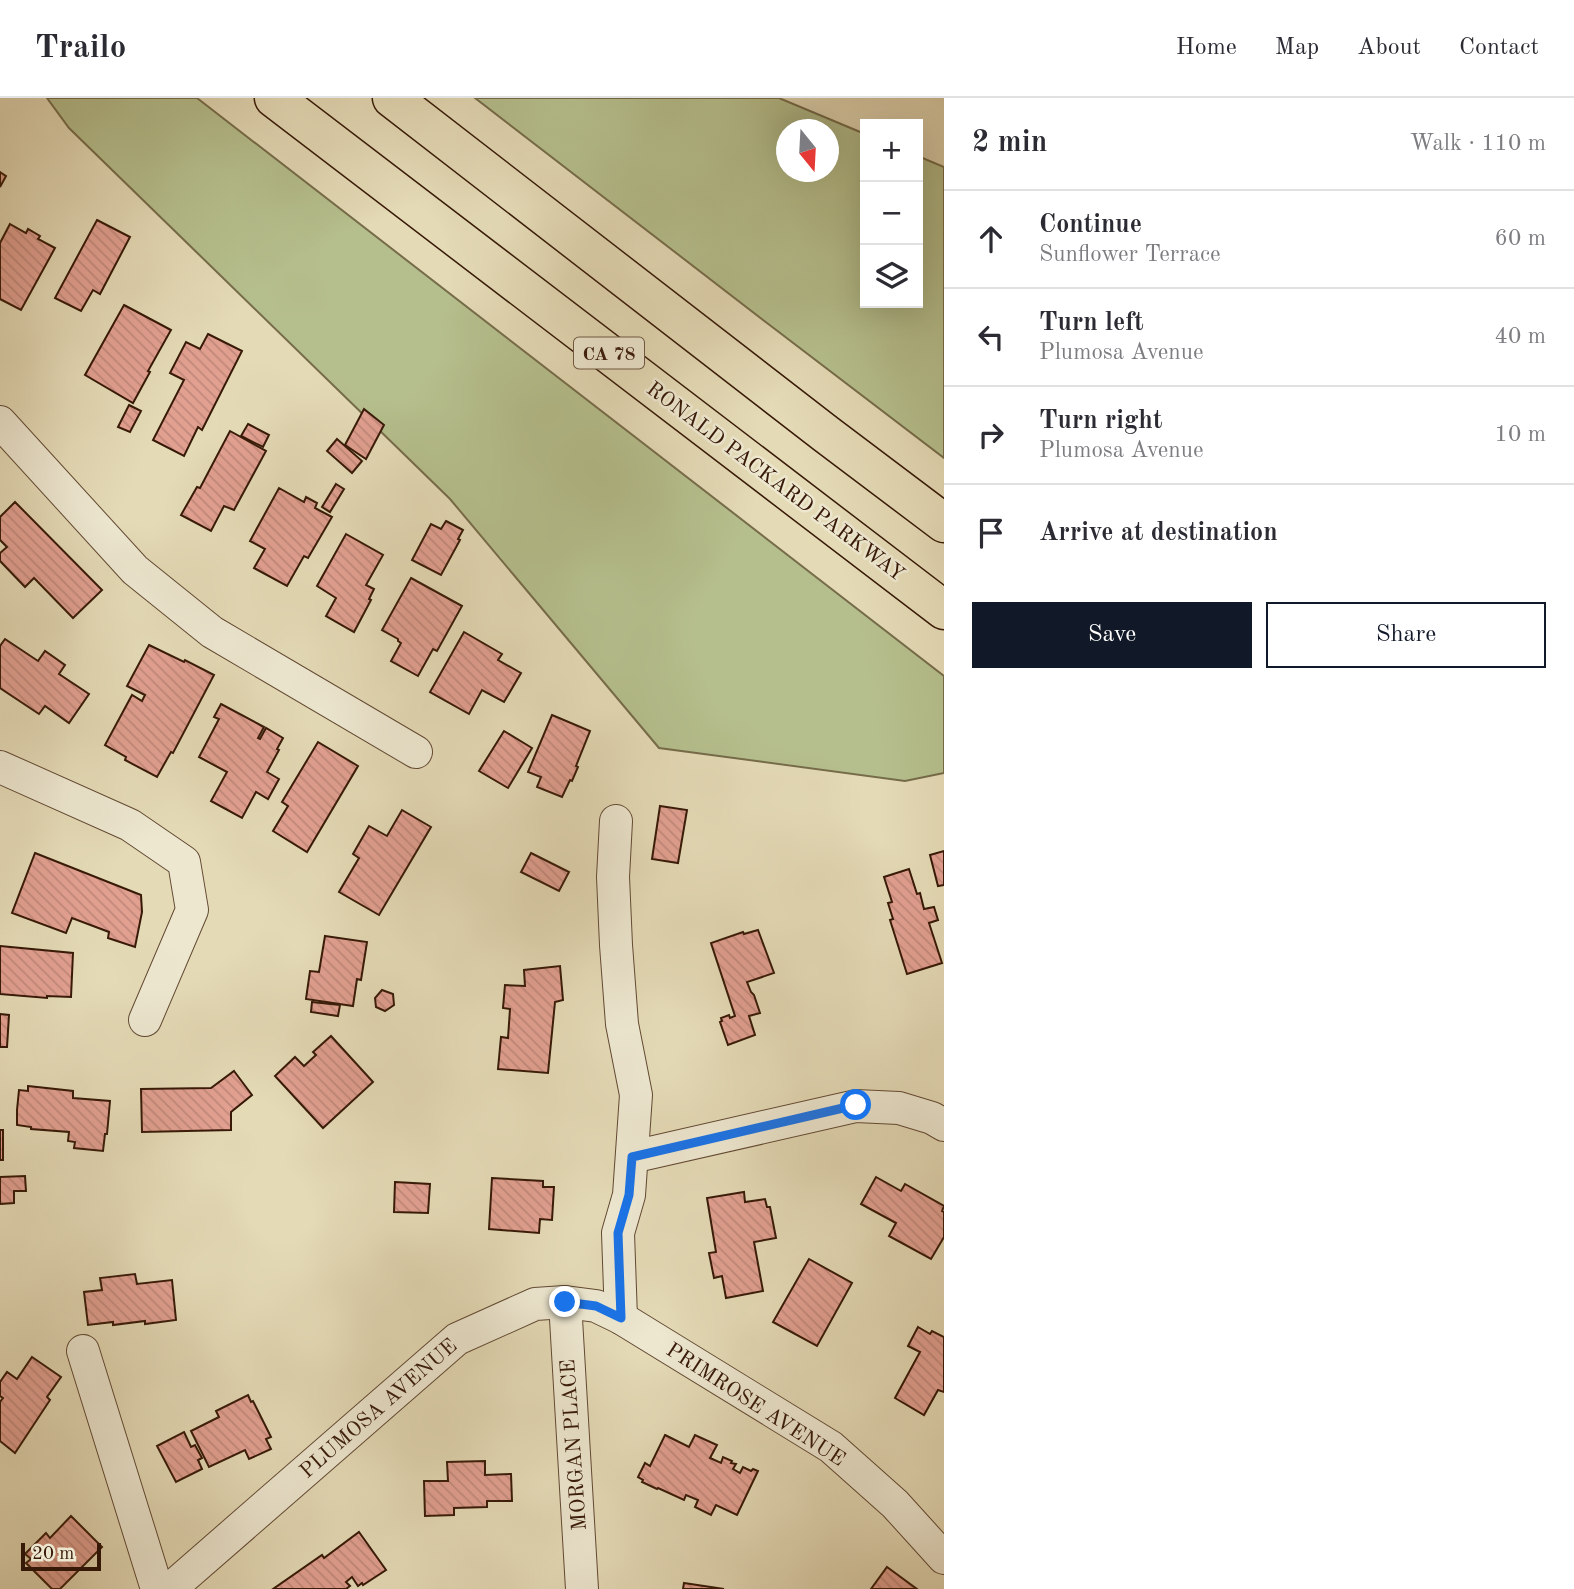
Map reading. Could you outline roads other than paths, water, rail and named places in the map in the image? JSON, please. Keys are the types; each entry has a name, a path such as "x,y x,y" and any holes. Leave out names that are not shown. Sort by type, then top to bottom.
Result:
{"highway":[{"name":"RONALD PACKARD PARKWAY","path":"274,98 944,610"},
{"path":"392,98 944,523"}],"street":[{"path":"0,422 135,570 202,625 416,752"},
{"path":"0,768 130,825 184,862 192,910 145,1020"},
{"path":"616,821 613,877 617,958 622,1024 636,1095 629,1195 618,1233 621,1318"},
{"path":"632,1157 856,1105 899,1108 932,1118 944,1125"},
{"name":"PLUMOSA AVENUE","path":"170,1589 457,1339 536,1304 565,1302 596,1306 621,1318"},
{"name":"MORGAN PLACE","path":"565,1302 582,1589"},
{"name":"PRIMROSE AVENUE","path":"621,1318 831,1447 895,1503 944,1558"},
{"path":"83,1351 158,1589"}]}
